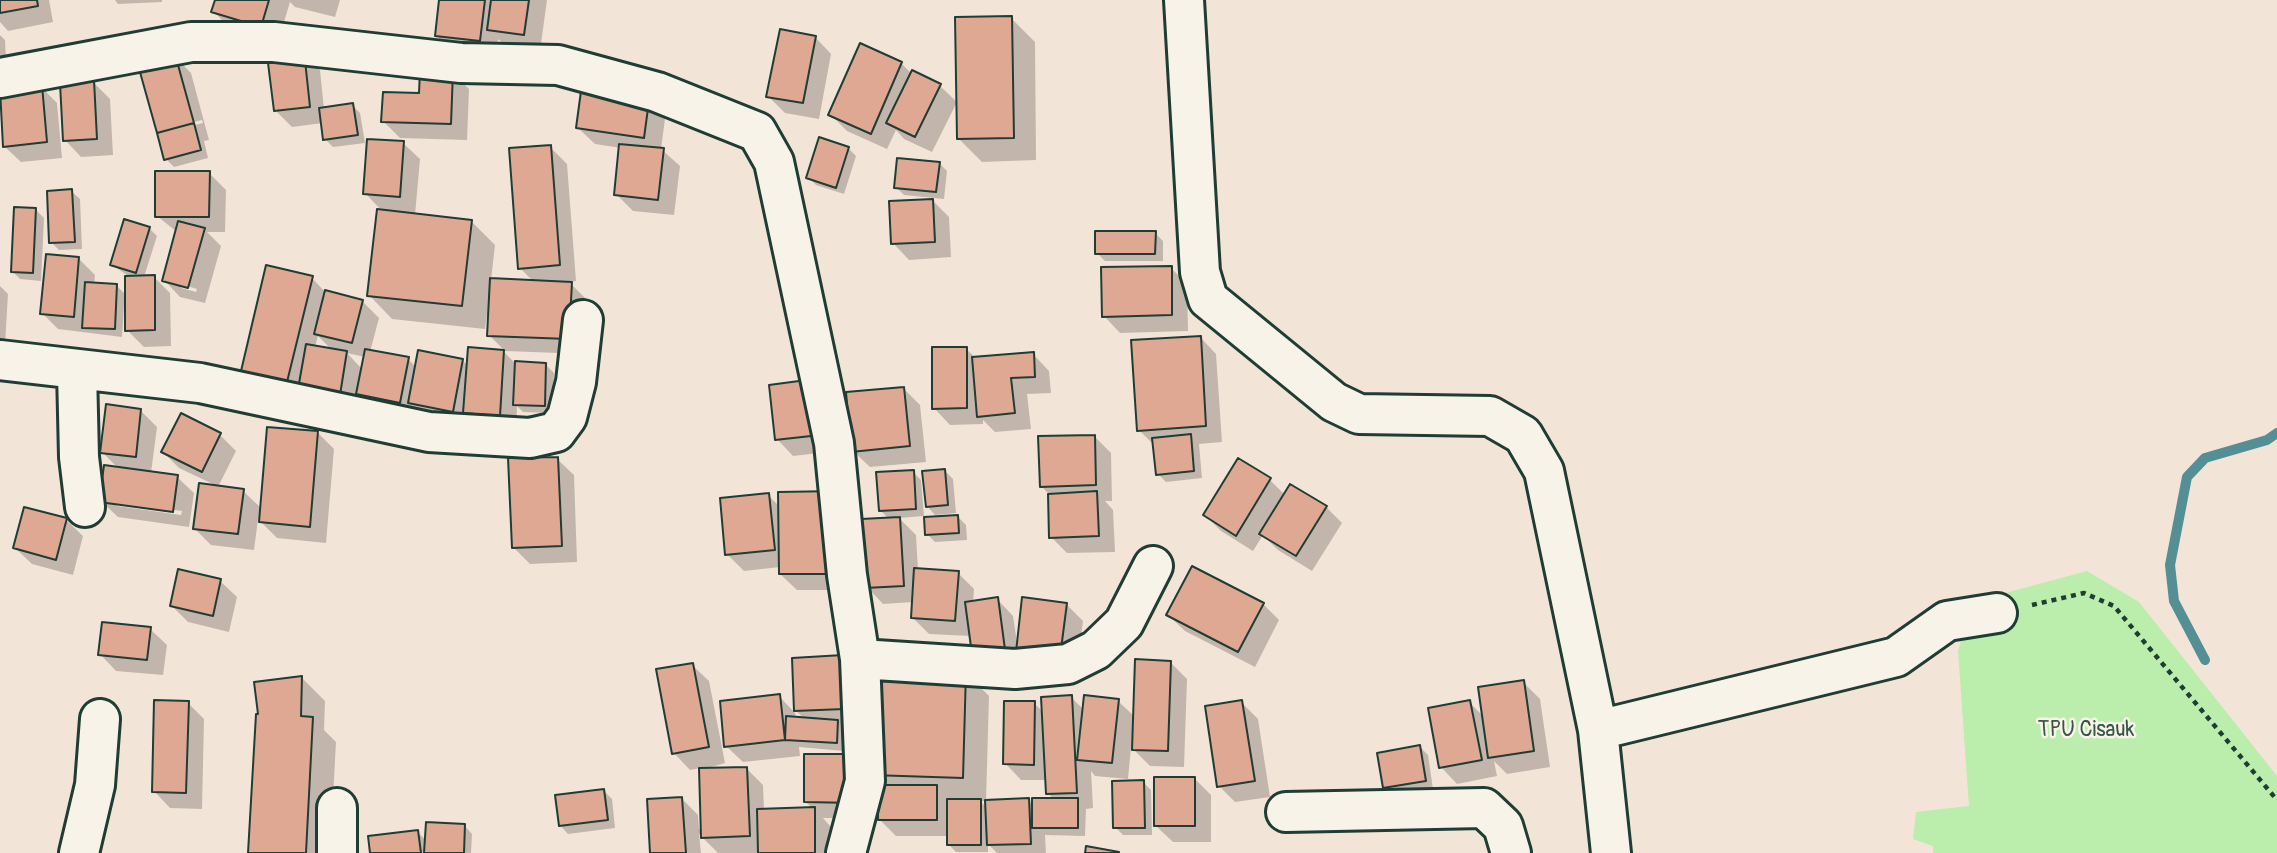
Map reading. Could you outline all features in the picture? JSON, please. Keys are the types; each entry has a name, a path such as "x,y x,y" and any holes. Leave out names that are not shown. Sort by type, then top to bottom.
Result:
{"street":[{"path":"1184,0 1200,272 1208,299 1334,402 1359,414 1490,415 1523,435 1544,471 1598,730 1611,853"},
{"path":"0,78 191,42 274,42 461,63 558,65 657,92 757,132 775,162 834,443 847,575 860,659 865,780 846,853"},
{"path":"0,360 77,371 200,383 429,432 530,438 556,432 567,417 576,382 583,320"},
{"path":"77,371 79,457 85,507"},
{"path":"860,659 1016,669 1068,664 1096,650 1124,623 1153,566"},
{"path":"1598,730 1896,656 1947,621 1997,613"},
{"path":"79,853 95,785 100,719"},
{"path":"337,808 337,853"},
{"path":"1286,812 1483,808 1503,826 1511,853"}],"path":[{"path":"1997,613 2084,593 2114,606 2277,800"}],"green space":[{"name":"TPU Cisauk","path":"2087,571 2139,602 2277,776 2277,853 1933,853 1933,846 1913,839 1916,812 1969,806 1958,651 1972,602"}],"building":[{"path":"0,0 37,0 38,6 0,13"},
{"path":"215,0 269,0 261,27 211,12"},
{"path":"439,0 485,0 480,41 435,36"},
{"path":"491,0 529,0 524,35 487,30"},
{"path":"1012,16 1014,138 957,139 955,17"},
{"path":"780,29 816,36 803,103 766,97"},
{"path":"860,43 902,62 871,134 828,115"},
{"path":"304,51 310,107 274,111 267,55"},
{"path":"175,54 194,123 157,133 138,65"},
{"path":"420,70 453,71 451,124 381,122 383,92 419,93"},
{"path":"912,70 941,84 915,137 886,123"},
{"path":"94,80 97,139 63,141 60,83"},
{"path":"42,85 47,142 3,147 0,89"},
{"path":"581,91 649,101 644,138 576,128"},
{"path":"353,103 358,135 323,140 319,108"},
{"path":"194,123 201,150 164,160 157,133"},
{"path":"819,137 849,147 836,188 806,178"},
{"path":"367,139 404,141 400,197 363,194"},
{"path":"619,144 664,148 658,200 614,195"},
{"path":"551,145 560,265 518,269 509,148"},
{"path":"897,158 940,162 936,192 894,188"},
{"path":"155,171 210,171 209,217 155,217"},
{"path":"72,189 75,242 49,243 47,191"},
{"path":"933,199 935,242 891,244 889,201"},
{"path":"14,207 36,208 33,273 11,272"},
{"path":"377,209 472,220 462,306 367,296"},
{"path":"124,219 150,227 136,273 110,265"},
{"path":"178,221 205,228 188,288 162,281"},
{"path":"1095,231 1156,231 1155,254 1095,254"},
{"path":"46,254 79,257 74,317 40,314"},
{"path":"266,265 313,276 287,382 241,371"},
{"path":"1172,266 1172,315 1102,317 1101,267"},
{"path":"155,275 155,330 125,331 125,276"},
{"path":"490,278 572,282 569,339 487,336"},
{"path":"85,282 117,284 115,329 82,328"},
{"path":"325,290 363,300 352,343 314,334"},
{"path":"1201,336 1206,426 1137,431 1131,340"},
{"path":"306,344 347,351 340,395 298,389"},
{"path":"468,347 504,350 500,416 463,413"},
{"path":"932,347 967,347 967,408 932,409"},
{"path":"365,349 409,357 400,403 356,394"},
{"path":"418,350 463,359 453,412 408,403"},
{"path":"1034,352 1035,377 1011,378 1015,413 977,417 972,357"},
{"path":"515,361 546,363 545,406 513,405"},
{"path":"814,379 820,435 775,440 769,385"},
{"path":"904,387 910,446 851,452 846,392"},
{"path":"106,404 141,409 136,457 100,453"},
{"path":"181,413 221,433 202,472 161,452"},
{"path":"267,427 318,431 310,527 259,522"},
{"path":"1191,434 1194,471 1156,475 1152,438"},
{"path":"1095,435 1096,485 1040,487 1038,436"},
{"path":"558,457 562,546 512,548 508,458"},
{"path":"1238,458 1271,478 1236,536 1203,515"},
{"path":"104,465 178,475 173,512 99,502"},
{"path":"945,469 948,505 926,507 922,471"},
{"path":"914,470 916,509 879,511 876,472"},
{"path":"199,483 244,489 238,534 193,529"},
{"path":"1290,484 1327,506 1296,556 1259,534"},
{"path":"837,491 837,574 779,574 778,492"},
{"path":"1097,491 1099,536 1049,538 1048,494"},
{"path":"769,493 775,550 725,555 720,498"},
{"path":"24,507 67,518 56,560 13,548"},
{"path":"958,515 959,533 925,535 924,517"},
{"path":"900,517 904,586 865,588 861,519"},
{"path":"1192,566 1264,603 1238,652 1166,615"},
{"path":"914,568 959,571 955,621 911,618"},
{"path":"178,569 221,579 213,616 170,606"},
{"path":"998,597 1006,657 973,662 965,602"},
{"path":"1022,597 1067,603 1060,657 1016,652"},
{"path":"102,622 151,627 147,660 98,655"},
{"path":"843,655 844,709 794,711 792,658"},
{"path":"1135,659 1171,661 1168,751 1132,750"},
{"path":"693,663 709,747 672,754 656,669"},
{"path":"875,668 966,671 963,778 871,775"},
{"path":"302,676 301,716 313,717 306,853 248,853 258,714 254,682"},
{"path":"1524,680 1534,751 1488,758 1478,687"},
{"path":"780,694 785,740 724,747 720,701"},
{"path":"1072,695 1077,793 1046,794 1041,697"},
{"path":"1084,695 1119,699 1112,763 1077,760"},
{"path":"154,700 189,701 186,793 152,792"},
{"path":"1242,700 1255,781 1217,787 1205,706"},
{"path":"1470,700 1482,760 1439,768 1428,708"},
{"path":"1004,701 1035,701 1034,765 1003,764"},
{"path":"786,716 838,720 837,743 785,740"},
{"path":"1420,745 1426,781 1383,788 1377,753"},
{"path":"804,754 855,754 855,803 804,802"},
{"path":"747,767 750,836 701,838 699,768"},
{"path":"1154,777 1195,777 1195,826 1154,826"},
{"path":"1144,780 1145,828 1113,828 1112,781"},
{"path":"878,785 937,785 937,820 878,820"},
{"path":"604,789 608,820 559,826 555,795"},
{"path":"682,797 686,853 650,853 647,799"},
{"path":"1029,798 1031,844 987,845 985,800"},
{"path":"1032,798 1078,798 1078,828 1032,828"},
{"path":"947,799 981,799 981,845 947,845"},
{"path":"815,807 815,853 758,853 757,809"},
{"path":"426,822 465,824 464,853 424,853"},
{"path":"418,830 421,853 370,853 368,836"},
{"path":"1086,846 1119,852 1119,853 1085,853"}],"waterway":[{"path":"2205,660 2174,601 2170,565 2187,477 2205,458 2267,440 2277,433"}]}
